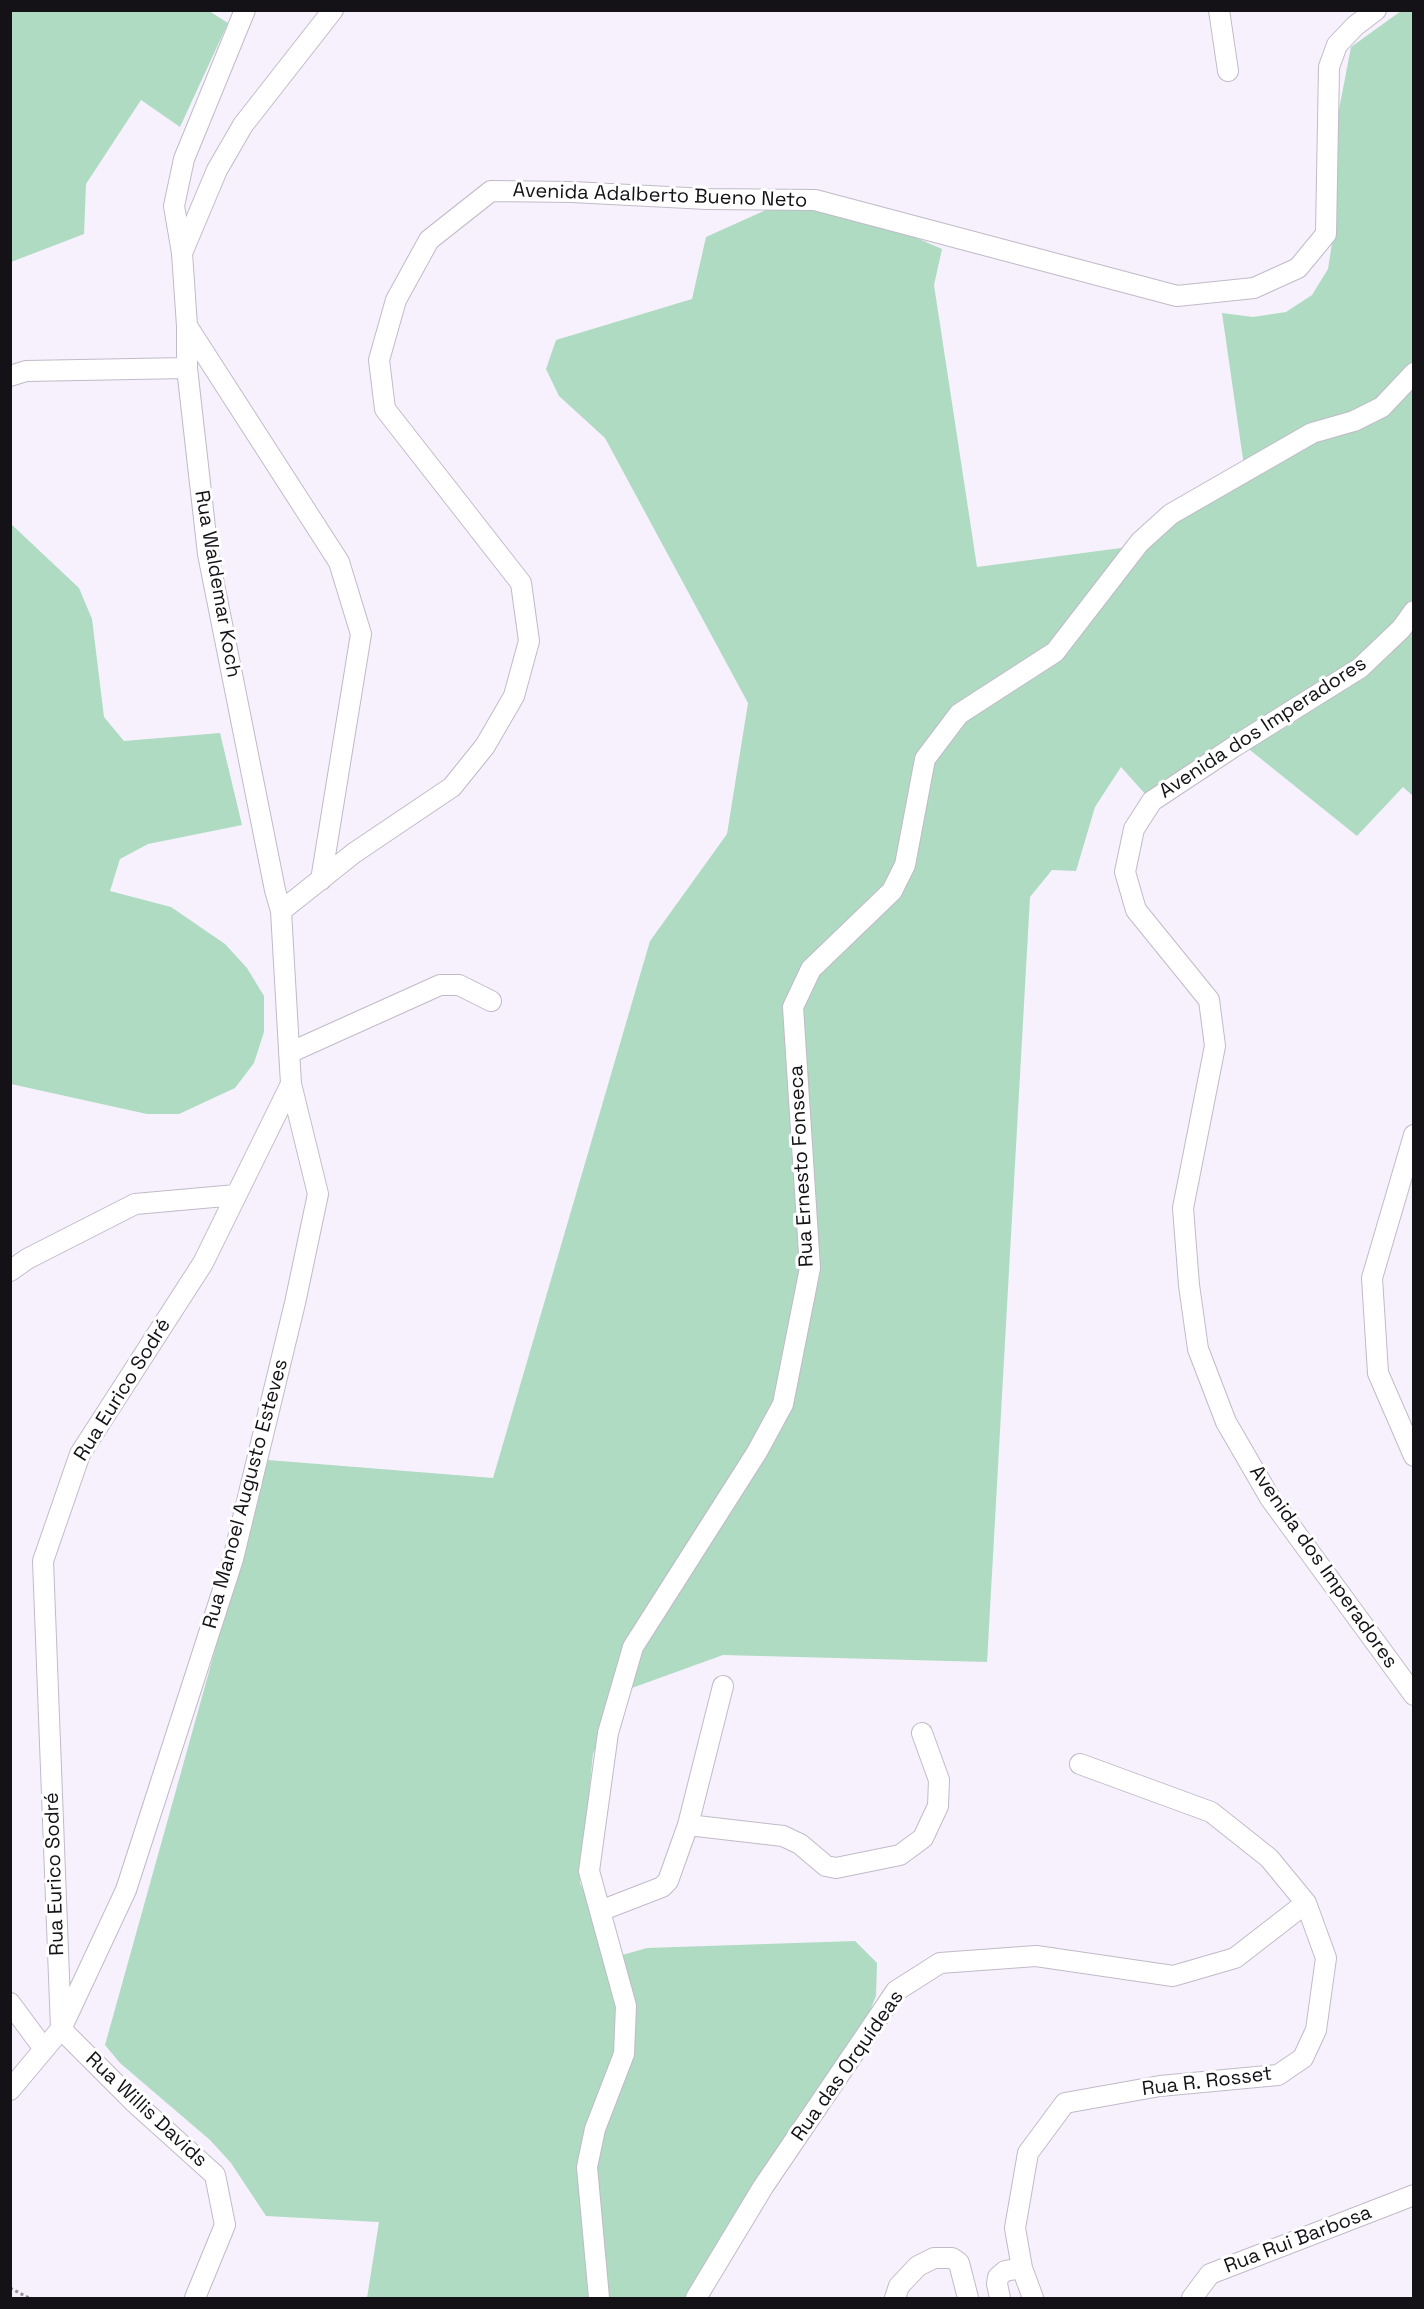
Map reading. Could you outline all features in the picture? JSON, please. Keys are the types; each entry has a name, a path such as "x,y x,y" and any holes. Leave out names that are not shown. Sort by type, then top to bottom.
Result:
{"street":[{"name":"Rua Waldemar Koch","path":"245,10 184,159 174,206 182,253 187,326 187,368 208,554 281,911"},
{"path":"182,253 217,171 243,125 333,10"},
{"path":"1219,10 1228,71"},
{"name":"Avenida Adalberto Bueno Neto","path":"281,911 354,853 452,787 485,746 514,696 529,641 521,583 385,409 379,360 396,300 429,240 491,191 815,200 1177,296 1254,288 1298,268 1326,234 1329,67 1337,45 1355,26 1376,10"},
{"path":"187,326 339,562 361,634 321,880"},
{"path":"10,376 26,371 187,368"},
{"name":"Rua Ernesto Fonseca","path":"600,2298 587,2167 595,2129 624,2054 626,2006 589,1871 608,1733 633,1647 757,1452 783,1404 810,1268 793,1008 811,969 892,891 905,865 925,759 959,714 1055,652 1140,542 1171,514 1312,433 1354,421 1382,407 1413,373"},
{"name":"Avenida dos Imperadores","path":"1413,611 1401,630 1360,668 1152,801 1134,829 1125,872 1136,910 1209,1000 1215,1046 1183,1208 1189,1285 1198,1349 1226,1422 1270,1498 1413,1695"},
{"path":"281,911 291,1084"},
{"path":"289,1053 440,985 459,985 491,1001"},
{"name":"Rua Eurico Sodré","path":"61,2029 43,1561 80,1454 203,1263 291,1084"},
{"name":"Rua Manoel Augusto Esteves","path":"61,2029 126,1890 233,1559 295,1303 318,1194 291,1084"},
{"path":"1413,1136 1372,1278 1378,1372 1413,1456"},
{"path":"10,1271 27,1259 135,1204 236,1195"},
{"path":"600,1911 663,1887 668,1881 688,1825 723,1686"},
{"path":"688,1825 783,1836 800,1844 826,1866 836,1868 900,1855 923,1838 938,1806 939,1780 922,1733"},
{"name":"Rua R. Rosset","path":"1033,2298 1022,2268 1015,2228 1028,2153 1065,2103 1160,2086 1278,2075 1303,2058 1316,2030 1326,1958 1306,1903 1269,1858 1211,1812 1080,1764"},
{"name":"Rua das Orquídeas","path":"696,2298 763,2187 896,1991 922,1974 940,1963 1035,1956 1173,1976 1235,1958 1306,1903"},
{"path":"10,2003 44,2049"},
{"path":"10,2090 61,2029"},
{"name":"Rua Willis Davids","path":"61,2029 134,2102 215,2175 225,2225 195,2298"},
{"name":"Rua Rui Barbosa","path":"1192,2298 1210,2274 1413,2195"},
{"path":"895,2298 899,2286 918,2266 934,2258 952,2258 959,2263 969,2298"},
{"path":"1000,2298 998,2277 1005,2271 1022,2268"}],"path":[{"path":"10,2288 29,2298"}],"green space":[{"path":"11,10 209,11 228,23 180,127 141,100 86,184 84,234 11,262"},
{"path":"1401,11 1413,11 1413,796 1403,787 1357,836 1235,738 1146,795 1121,767 1095,807 1076,871 1052,870 1030,897 987,1662 723,1655 618,1693 593,1754 580,1883 615,1957 647,1948 855,1941 877,1963 876,1996 864,2025 687,2298 367,2298 379,2222 266,2216 231,2163 210,2140 120,2063 105,2045 268,1460 493,1478 650,941 727,834 748,703 605,438 559,396 546,369 556,340 692,299 706,237 777,205 810,205 875,220 942,249 934,285 977,567 1121,548 1244,466 1222,313 1253,317 1286,312 1312,295 1328,269 1333,237 1337,120 1351,47"},
{"path":"10,523 79,588 92,619 104,717 124,741 220,733 242,825 148,844 120,859 110,891 171,907 225,944 247,968 264,996 264,1032 254,1063 235,1088 179,1114 147,1114 11,1084"}]}
